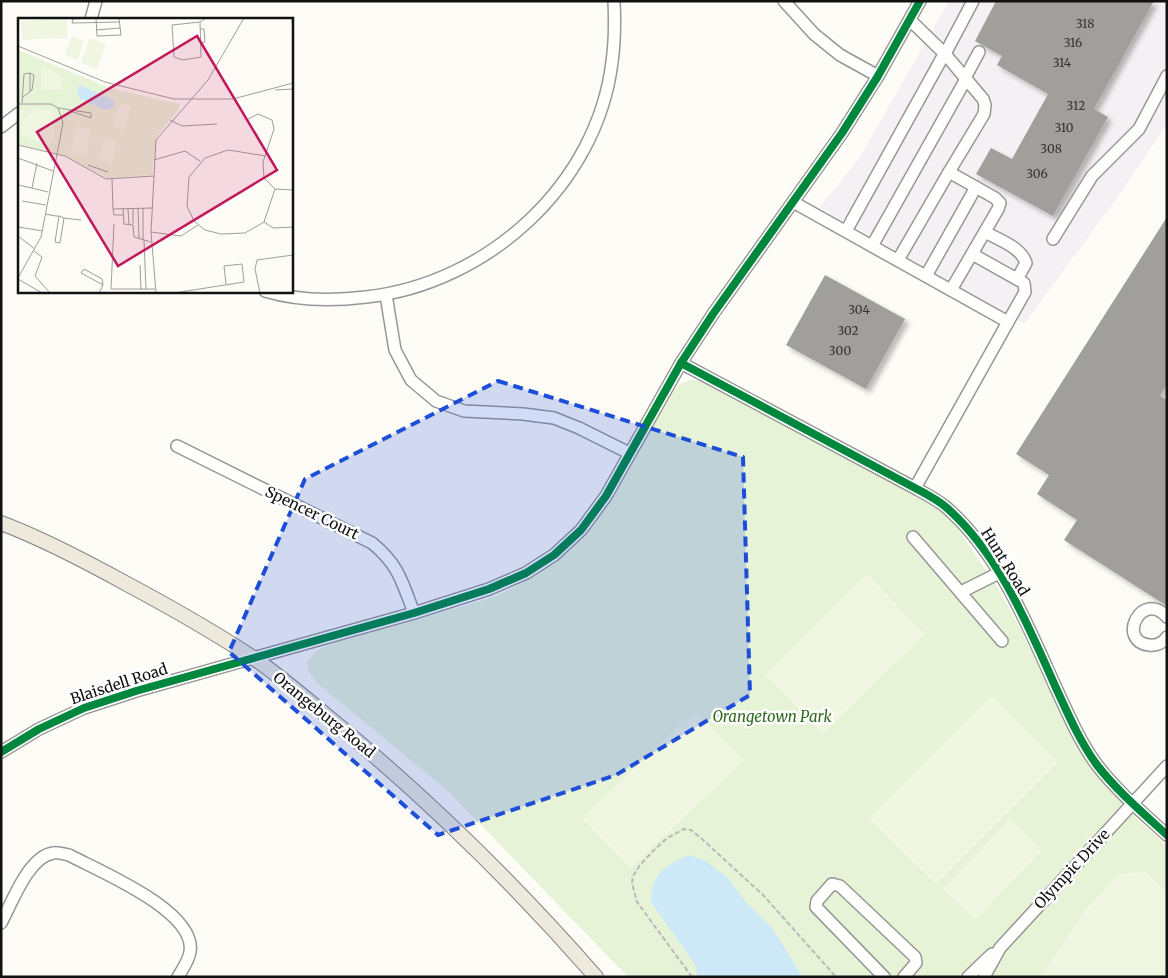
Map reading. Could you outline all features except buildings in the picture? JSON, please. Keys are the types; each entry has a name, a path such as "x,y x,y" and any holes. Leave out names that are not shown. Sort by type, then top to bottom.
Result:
{"main road":[{"name":"Orangeburg Road","path":"1,523 96,567 177,611 253,658 325,714 393,771 520,892 596,977"}],"street":[{"path":"91,18 96,1"},
{"path":"270,292 313,300 347,300 386,295 439,278 465,267 496,249 524,227 551,198 573,168 592,133 605,97 612,63 615,27 614,1"},
{"path":"784,1 814,34 840,55 878,76"},
{"name":"Blaisdell Road","path":"1,752 39,729 84,708 136,691 414,613 496,586 526,573 554,554 586,523 606,496 681,363 713,314 842,133 878,76 920,1"},
{"path":"846,231 973,1"},
{"path":"898,260 984,114 985,105 983,99 945,54 910,20"},
{"path":"872,246 979,52"},
{"path":"1053,238 1092,176 1140,129 1167,76"},
{"path":"1,127 18,115"},
{"path":"949,172 1000,203 952,290"},
{"path":"926,276 976,187"},
{"path":"793,202 1008,322"},
{"path":"985,232 1018,250 1024,256 1026,263 1017,279"},
{"path":"915,488 1025,292 1024,283 972,254"},
{"path":"386,295 395,350 411,380 436,401 464,411 523,414 554,418 579,428 629,453"},
{"name":"Hunt Road","path":"681,363 946,506 967,528 1012,595 1074,726 1097,765 1132,803 1167,835"},
{"name":"Spencer Court","path":"177,446 372,544 386,554 398,571 414,613"},
{"path":"913,537 1002,641"},
{"path":"960,592 999,573"},
{"path":"1167,617 1158,610 1145,610 1136,618 1133,629 1138,640 1148,645 1160,644 1167,637"},
{"name":"Olympic Drive","path":"984,977 1000,948 1167,766"},
{"path":"1,924 34,864 44,856 55,852 69,855 152,899 169,911 180,922 189,939 190,953 178,977"},
{"path":"884,977 816,907 818,901 832,884 840,886 915,957 916,963 908,975"},
{"path":"968,977 1000,948"}],"path":[{"path":"692,977 640,907 633,893 632,883 633,876 640,865 666,838 684,830 691,830 702,839 764,896 836,977"}],"highlighted area":[{"path":"498,381 743,457 750,695 616,775 438,835 229,652 305,479"}],"shaded area":[{"path":"949,1 1167,1 1167,124 1117,198 1024,324 820,207 860,157"}],"green space":[{"name":"Orangetown Park","path":"690,380 711,382 940,509 960,532 999,590 1034,654 1080,749 1138,820 1167,846 1167,977 628,977 449,792 317,683 309,672 307,662 316,651 331,644 495,597 536,575 582,539 612,499 670,394 680,384"},
{"path":"867,574 925,634 823,734 765,675"},
{"path":"992,695 1058,762 936,884 869,818"},
{"path":"696,710 744,761 630,868 582,818"},
{"path":"1010,819 1042,850 975,920 943,889"},
{"path":"1145,871 1167,893 1167,977 1040,977 1084,911 1119,874"}],"water":[{"path":"689,855 706,861 729,879 745,901 772,928 803,977 697,977 696,966 651,902 654,884 661,872 666,867"}],"cycle path":[{"path":"1,752 39,729 84,708 136,691 414,613 489,589 526,573 554,555 581,530 606,496 681,363 713,314 842,133 878,76 920,1"},
{"path":"681,363 936,500 947,508 982,547 1011,592 1070,718 1097,765 1122,793 1167,835"}]}
